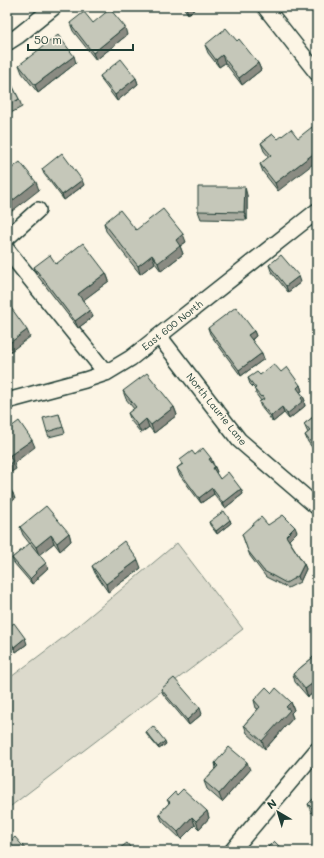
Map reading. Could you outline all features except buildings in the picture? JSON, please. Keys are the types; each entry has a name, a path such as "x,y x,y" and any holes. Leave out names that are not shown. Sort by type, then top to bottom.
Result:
{"street":[{"path":"7,42 18,36 54,7"},
{"path":"265,7 317,73"},
{"path":"7,238 38,210"},
{"name":"East 600 North","path":"7,401 106,373 131,358 317,211"},
{"path":"7,250 106,373"},
{"name":"North Laurie Lane","path":"159,336 239,440 317,507"},
{"path":"232,851 317,750"}],"shaded area":[{"path":"177,543 243,629 7,809 7,680 68,634"}]}
